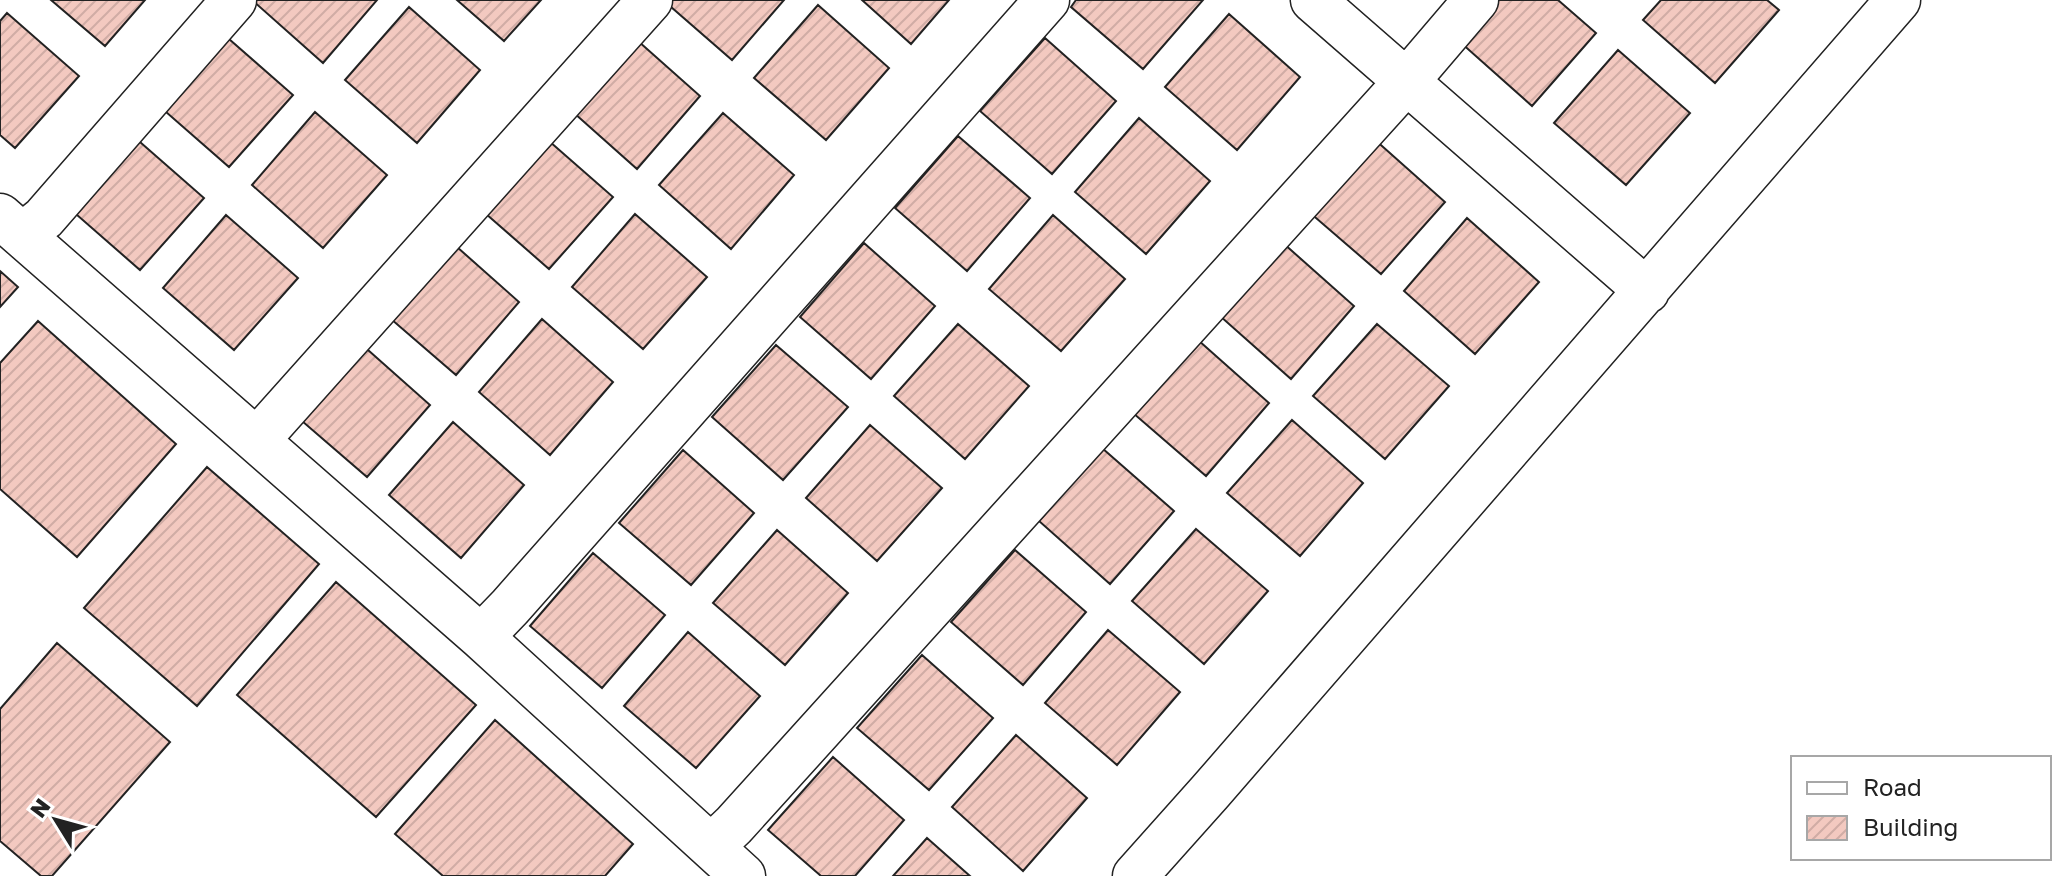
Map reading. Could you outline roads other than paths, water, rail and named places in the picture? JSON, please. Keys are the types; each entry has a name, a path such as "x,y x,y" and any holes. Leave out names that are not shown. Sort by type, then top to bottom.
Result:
{"street":[{"path":"11,225 44,218 234,0"},
{"path":"257,440 650,0"},
{"path":"481,637 1047,0"},
{"path":"1313,0 1647,291"},
{"path":"712,846 1406,82 1476,0"},
{"path":"1135,876 1221,781 1898,0"},
{"path":"11,225 481,637 743,876"}]}
